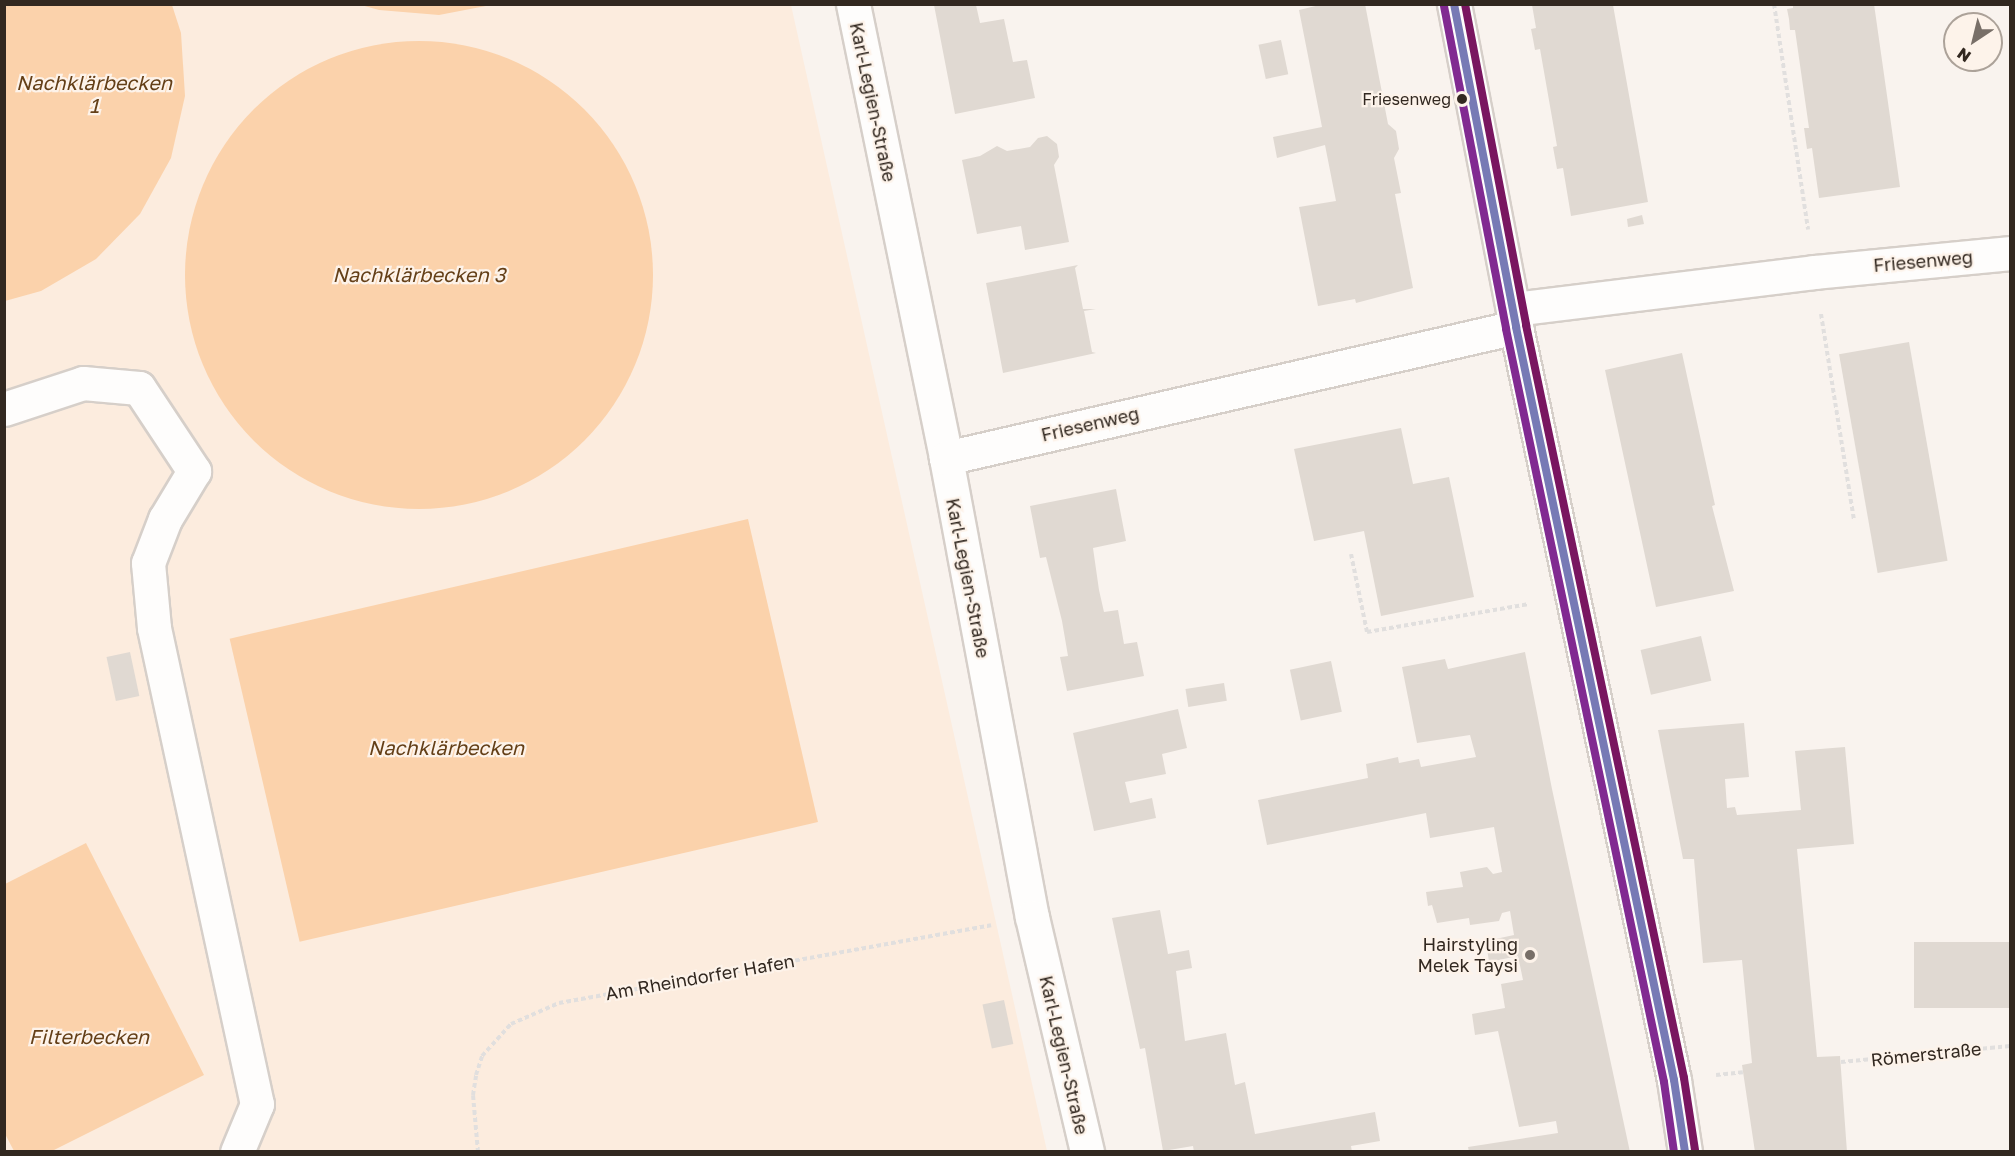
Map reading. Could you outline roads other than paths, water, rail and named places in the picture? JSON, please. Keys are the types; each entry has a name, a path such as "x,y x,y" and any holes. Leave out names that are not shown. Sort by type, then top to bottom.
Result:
{"street":[{"name":"Karl-Legien-Straße","path":"853,4 946,458 1032,917 1087,1152"},
{"path":"1454,4 1515,318 1674,1080 1685,1152"},
{"name":"Friesenweg","path":"946,458 1515,318 1814,272 2010,253"},
{"path":"4,409 83,383 139,388 194,471 165,519 148,563 153,628 257,1104 237,1152"}],"water":[{"name":"Nachklärbecken 1","path":"5,4 172,5 181,33 185,96 171,158 140,214 96,259 41,291 5,301"},
{"path":"361,5 491,5 439,15 379,10"},
{"name":"Nachklärbecken 3","path":"419,41 465,45 509,58 549,80 585,109 614,145 636,185 649,229 653,275 649,321 636,365 614,405 585,441 549,470 509,492 465,505 419,509 373,505 329,492 289,470 253,441 224,405 202,365 189,321 185,275 189,229 202,185 224,145 253,109 289,80 329,58 373,45"},
{"name":"Nachklärbecken","path":"748,519 818,822 300,942 230,639"},
{"name":"Filterbecken","path":"86,843 204,1075 52,1151 14,1151 4,1132 5,884"}],"place":[{"name":"Friesenweg","path":"1462,99"},
{"name":"Hairstyling Melek Taysi","path":"1530,955"}]}
